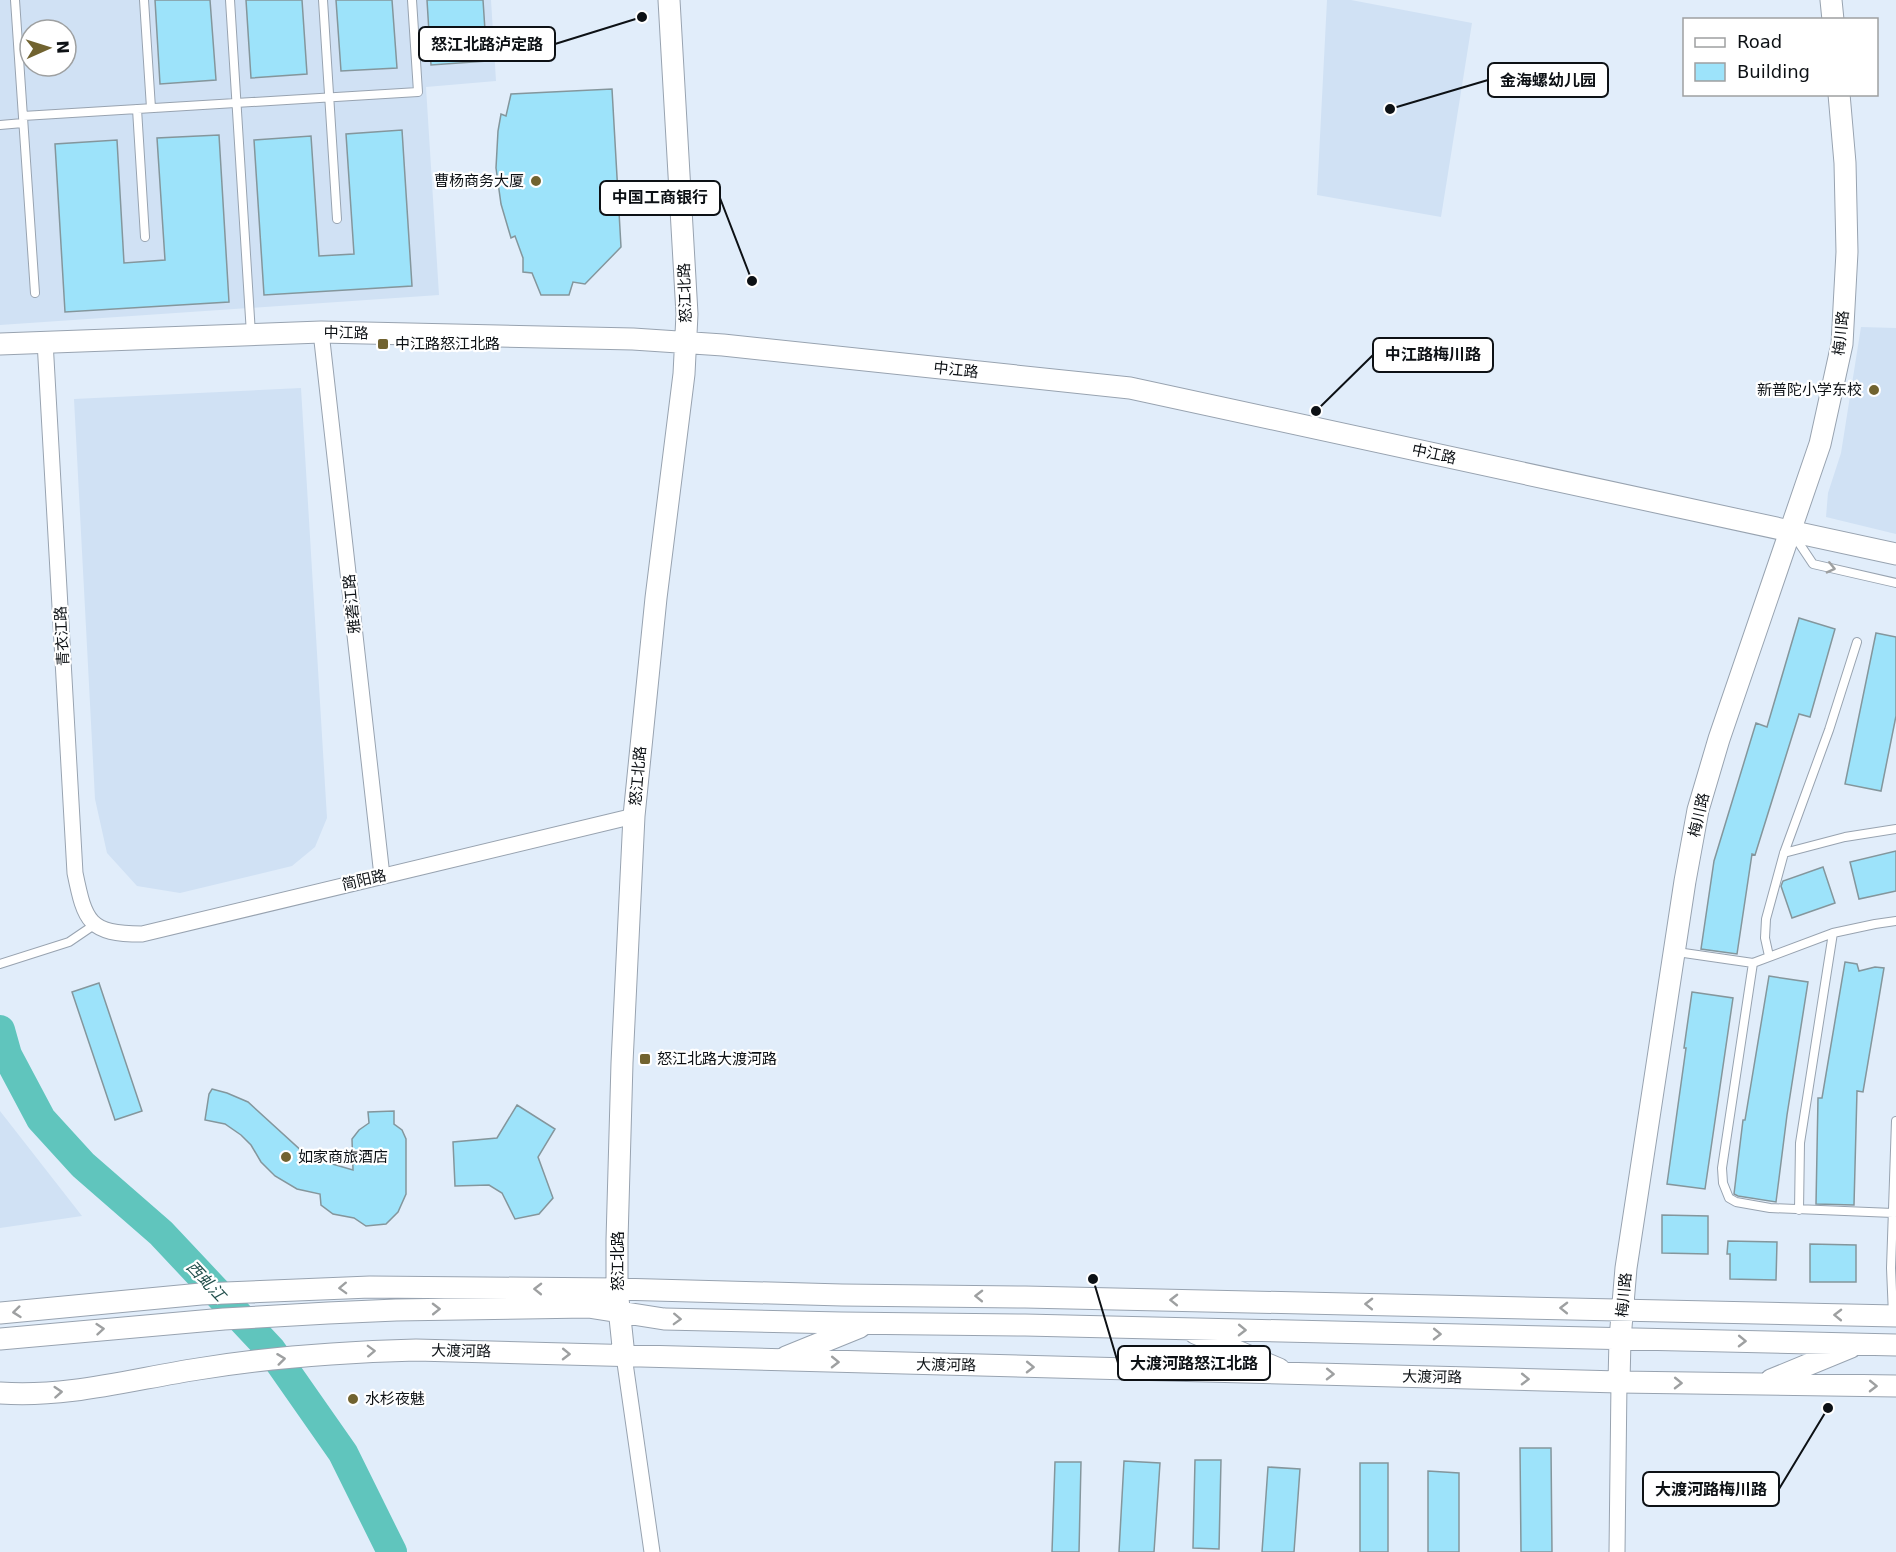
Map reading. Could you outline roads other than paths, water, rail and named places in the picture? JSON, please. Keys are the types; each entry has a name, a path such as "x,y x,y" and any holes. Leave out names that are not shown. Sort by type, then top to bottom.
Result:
{"main road":[{"name":"怒江北路","path":"624,1356 617,1289 622,1063 634,816 656,598 687,342 669,0"},
{"path":"1831,0 1833,18"},
{"name":"梅川路","path":"1619,1382 1626,1268 1674,951 1698,810 1719,739 1820,444 1842,344 1847,252 1845,163 1839,96"},
{"name":"中江路","path":"0,344 321,332 558,336 687,342 1130,388 1896,554"},
{"path":"0,1313 201,1294 370,1287 617,1289 1894,1316"},
{"path":"0,1339 273,1316 396,1310 588,1307 664,1319 869,1324 1025,1324 1896,1345"},
{"path":"777,1360 869,1324"},
{"path":"1183,1328 1290,1373"},
{"path":"1763,1384 1859,1344"},
{"name":"大渡河路","path":"0,1393 69,1391 200,1368 312,1355 416,1350 1619,1382 1896,1386"}],"street":[{"name":"雅砻江路","path":"321,332 382,876"},
{"name":"青衣江路","path":"45,342 75,873 82,905 94,925"},
{"name":"简阳路","path":"94,925 116,934 142,934 634,816"},
{"name":"怒江北路","path":"624,1356 652,1552"},
{"name":"梅川路","path":"1617,1552 1619,1382"}],"lane":[{"path":"15,0 35,293"},
{"path":"144,0 151,108"},
{"path":"230,0 251,334"},
{"path":"323,0 337,219"},
{"path":"0,125 23,120 137,109 418,92 412,0"},
{"path":"137,109 145,237"},
{"path":"1791,531 1813,564 1896,583"},
{"path":"1768,956 1765,938 1766,919 1784,853 1838,704 1857,642"},
{"path":"1784,853 1845,837 1896,829"},
{"path":"1674,951 1753,963 1833,933 1896,921"},
{"path":"0,964 69,942 94,925"},
{"path":"1799,1210 1800,1143 1833,933"},
{"path":"1753,963 1722,1168 1723,1184 1729,1198 1736,1202 1770,1208 1893,1213"},
{"path":"1894,1316 1892,1268 1896,1121"}],"waterway":[{"name":"西虬江","path":"0,1030 7,1055 41,1119 83,1165 161,1233 271,1350 343,1453 392,1552"}],"place":[{"name":"怒江北路泸定路","path":"642,17"},
{"name":"金海螺幼儿园","path":"1390,109"},
{"name":"曹杨商务大厦","path":"536,181"},
{"name":"中国工商银行","path":"752,281"},
{"name":"中江路怒江北路","path":"383,344"},
{"name":"新普陀小学东校","path":"1874,390"},
{"name":"中江路梅川路","path":"1316,411"},
{"name":"怒江北路大渡河路","path":"645,1059"},
{"name":"如家商旅酒店","path":"286,1157"},
{"name":"大渡河路怒江北路","path":"1093,1279"},
{"name":"水杉夜魅","path":"353,1399"},
{"name":"大渡河路梅川路","path":"1828,1408"}]}
